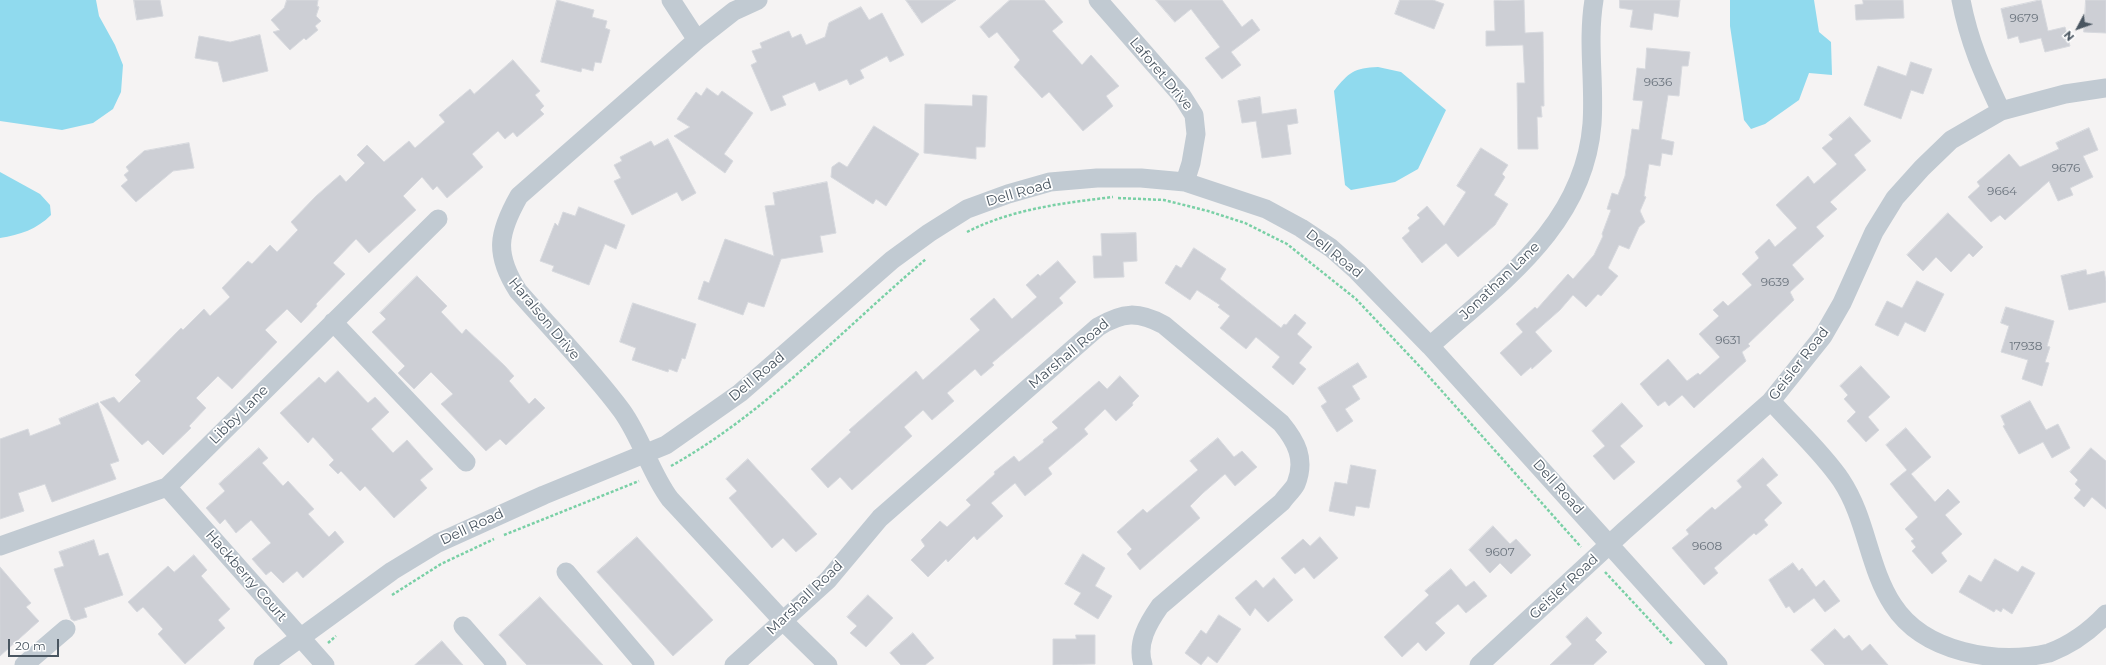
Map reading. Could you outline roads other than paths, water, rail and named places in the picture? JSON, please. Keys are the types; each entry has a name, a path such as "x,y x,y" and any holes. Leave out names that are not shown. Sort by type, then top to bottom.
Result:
{"street":[{"path":"671,0 698,40"},
{"name":"Haralson Drive","path":"758,0 734,12 698,40 519,196 509,214 502,234 502,256 507,274 514,286 622,412 647,454 661,487 670,499 783,621 828,665"},
{"name":"Laforet Drive","path":"1098,0 1182,96 1194,115 1196,134 1192,163 1185,182"},
{"name":"Jonathan Lane","path":"1430,346 1526,259 1559,220 1571,198 1581,176 1588,152 1592,126 1593,103 1590,44 1594,0"},
{"path":"1961,0 1967,32 1980,68 2001,111"},
{"name":"Geisler Road","path":"1479,665 1610,544 1771,401 1823,336 1842,303 1874,232 1895,198 1922,168 1951,140 2001,111 2066,94 2106,88"},
{"name":"Dell Road","path":"263,665 392,571 438,543 544,495 666,445 740,392 892,260 928,233 967,209 1008,194 1050,182 1097,178 1141,178 1185,182 1266,209 1302,228 1332,248 1357,271 1430,346 1718,665"},
{"name":"Libby Lane","path":"0,546 167,487 438,219"},
{"name":"Marshall Road","path":"734,665 828,580 880,518 918,483 1098,327 1113,318 1132,314 1149,317 1164,325 1281,423 1295,440 1300,461 1296,484 1282,502 1160,606 1149,622 1142,641 1143,665"},
{"path":"333,322 466,462"},
{"path":"1771,401 1841,480 1864,527 1881,584 1894,607 1912,627 1934,643 1964,655 1985,659 2020,660 2049,653 2068,644 2097,624 2106,614"},
{"name":"Hackberry Court","path":"167,487 325,665"},
{"path":"566,572 645,665"},
{"path":"463,626 497,665"},
{"path":"24,665 66,629"}],"water":[{"path":"0,0 96,0 99,16 115,45 123,65 121,92 113,109 93,123 62,130 0,121"},
{"path":"1730,0 1814,0 1819,32 1831,42 1832,75 1809,73 1799,100 1765,124 1751,129 1744,120 1730,26"},
{"path":"1378,67 1401,72 1446,110 1418,169 1395,182 1351,190 1345,185 1334,91 1348,75 1353,72 1363,68"},
{"path":"0,172 40,194 50,205 51,215 46,220 28,231 0,238"}]}
